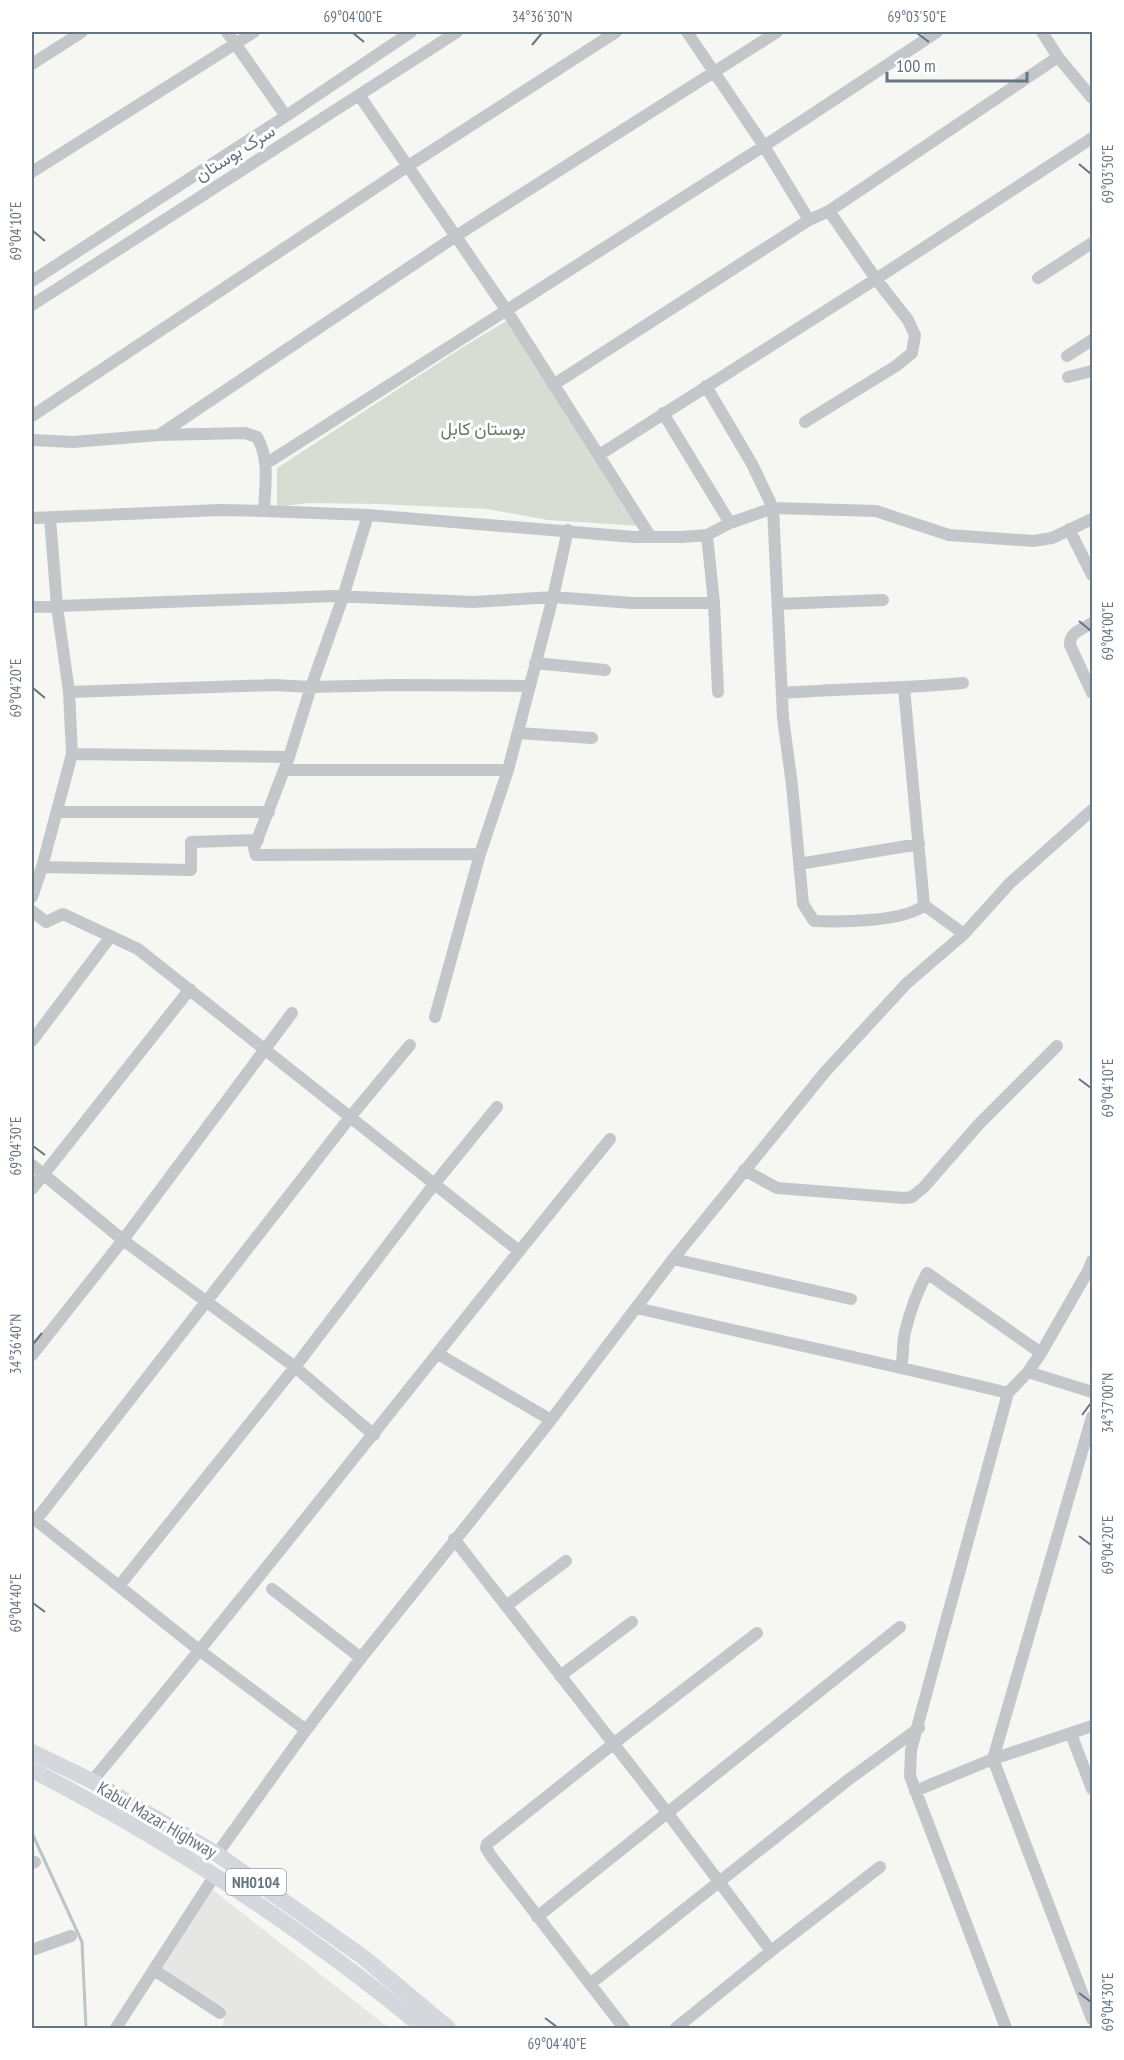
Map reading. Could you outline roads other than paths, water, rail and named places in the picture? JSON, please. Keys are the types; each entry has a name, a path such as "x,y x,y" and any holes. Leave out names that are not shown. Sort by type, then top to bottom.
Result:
{"highway":[{"name":"Kabul Mazar Highway","path":"37,1764 97,1785 211,1851 363,1957 434,2026"},
{"name":"Kabul Mazar Highway","path":"37,1764 93,1803 215,1875 434,2026"},
{"path":"93,1803 97,1785"},
{"path":"195,1862 211,1851"}],"street":[{"path":"32,64 82,32"},
{"path":"227,32 286,116"},
{"path":"32,172 254,32"},
{"name":"سرک بوستان","path":"32,305 457,32"},
{"path":"32,416 408,166 616,32"},
{"path":"687,32 764,146 809,220"},
{"path":"159,435 456,237 777,32"},
{"path":"267,463 764,146 937,32"},
{"path":"1042,32 1058,57 1090,90"},
{"name":"سرک بوستان","path":"32,280 286,116 364,64 405,33"},
{"path":"553,385 809,220 829,211 1058,57"},
{"path":"364,64 376,84"},
{"path":"359,95 507,311 650,536"},
{"path":"599,455 1092,138"},
{"path":"805,422 896,366 912,353 915,335 908,320 876,279 829,211"},
{"path":"1038,278 1092,243"},
{"path":"1067,356 1092,340"},
{"path":"1068,377 1092,371"},
{"path":"706,386 752,464 773,508 783,718 803,904 814,921 846,922 913,912 924,904"},
{"path":"663,413 730,523"},
{"path":"32,440 73,442 159,435 245,433 257,437 263,447 267,463 264,511"},
{"path":"32,518 219,510 264,511 368,515 634,537 682,537 707,534 730,523 773,508 876,511 949,535 1033,541 1052,538 1092,519"},
{"path":"368,515 289,757 254,848 256,855 480,854"},
{"path":"32,897 58,812 72,754 69,692 57,606 50,518"},
{"path":"1069,529 1092,575"},
{"path":"435,1017 480,854 508,770 568,530"},
{"path":"707,534 714,603 718,692"},
{"path":"32,607 343,597 473,602 553,597 632,603 714,603"},
{"path":"778,604 883,600"},
{"path":"1092,623 1073,634 1070,645 1092,693"},
{"path":"536,663 605,670"},
{"path":"782,693 963,683"},
{"path":"69,692 274,684 311,687 529,686"},
{"path":"904,688 924,904 964,934"},
{"path":"518,732 592,738"},
{"path":"72,754 289,757"},
{"path":"284,770 508,770"},
{"path":"211,1851 454,1539 551,1420 673,1259 825,1072 906,984 964,934 1010,883 1092,810"},
{"path":"58,812 268,812"},
{"path":"42,867 191,870 191,842 258,840"},
{"path":"799,864 919,844"},
{"path":"32,911 46,922 63,914 138,949 519,1251"},
{"path":"32,1041 111,936"},
{"path":"32,1189 190,989"},
{"path":"32,1355 123,1240 292,1013"},
{"path":"306,1730 199,1650 34,1519 410,1044"},
{"path":"744,1170 777,1188 912,1197 1057,1046"},
{"path":"119,1586 295,1367 435,1183 497,1107"},
{"path":"97,1785 199,1650 610,1139"},
{"path":"32,1165 123,1240 295,1367 374,1435"},
{"path":"673,1259 851,1299"},
{"path":"1006,2028 915,1791 910,1776 911,1750 919,1728 1008,1392 1028,1372 1041,1353 1092,1261"},
{"path":"900,1367 903,1358 904,1335 916,1293 927,1273 1041,1353"},
{"path":"637,1308 1008,1392"},
{"path":"438,1354 551,1420"},
{"path":"1028,1372 1092,1392"},
{"path":"1092,1417 993,1759 1092,2019"},
{"path":"454,1539 666,1811 771,1951"},
{"path":"506,1606 566,1561"},
{"path":"272,1589 361,1658"},
{"path":"560,1676 632,1622"},
{"path":"537,1917 666,1811 900,1627"},
{"path":"624,2028 537,1917 486,1848 487,1844 757,1634"},
{"path":"915,1791 993,1759 1092,1726"},
{"path":"590,1984 848,1780 919,1728"},
{"path":"1071,1734 1092,1789"},
{"path":"676,2028 880,1867"},
{"path":"116,2028 215,1875"},
{"path":"32,1950 71,1936"},
{"path":"154,1970 220,2013"}],"waterway":[{"path":"32,1833 82,1942 86,2028"}],"park label":[{"name":"بوستان کابل","path":"483,429"}]}
